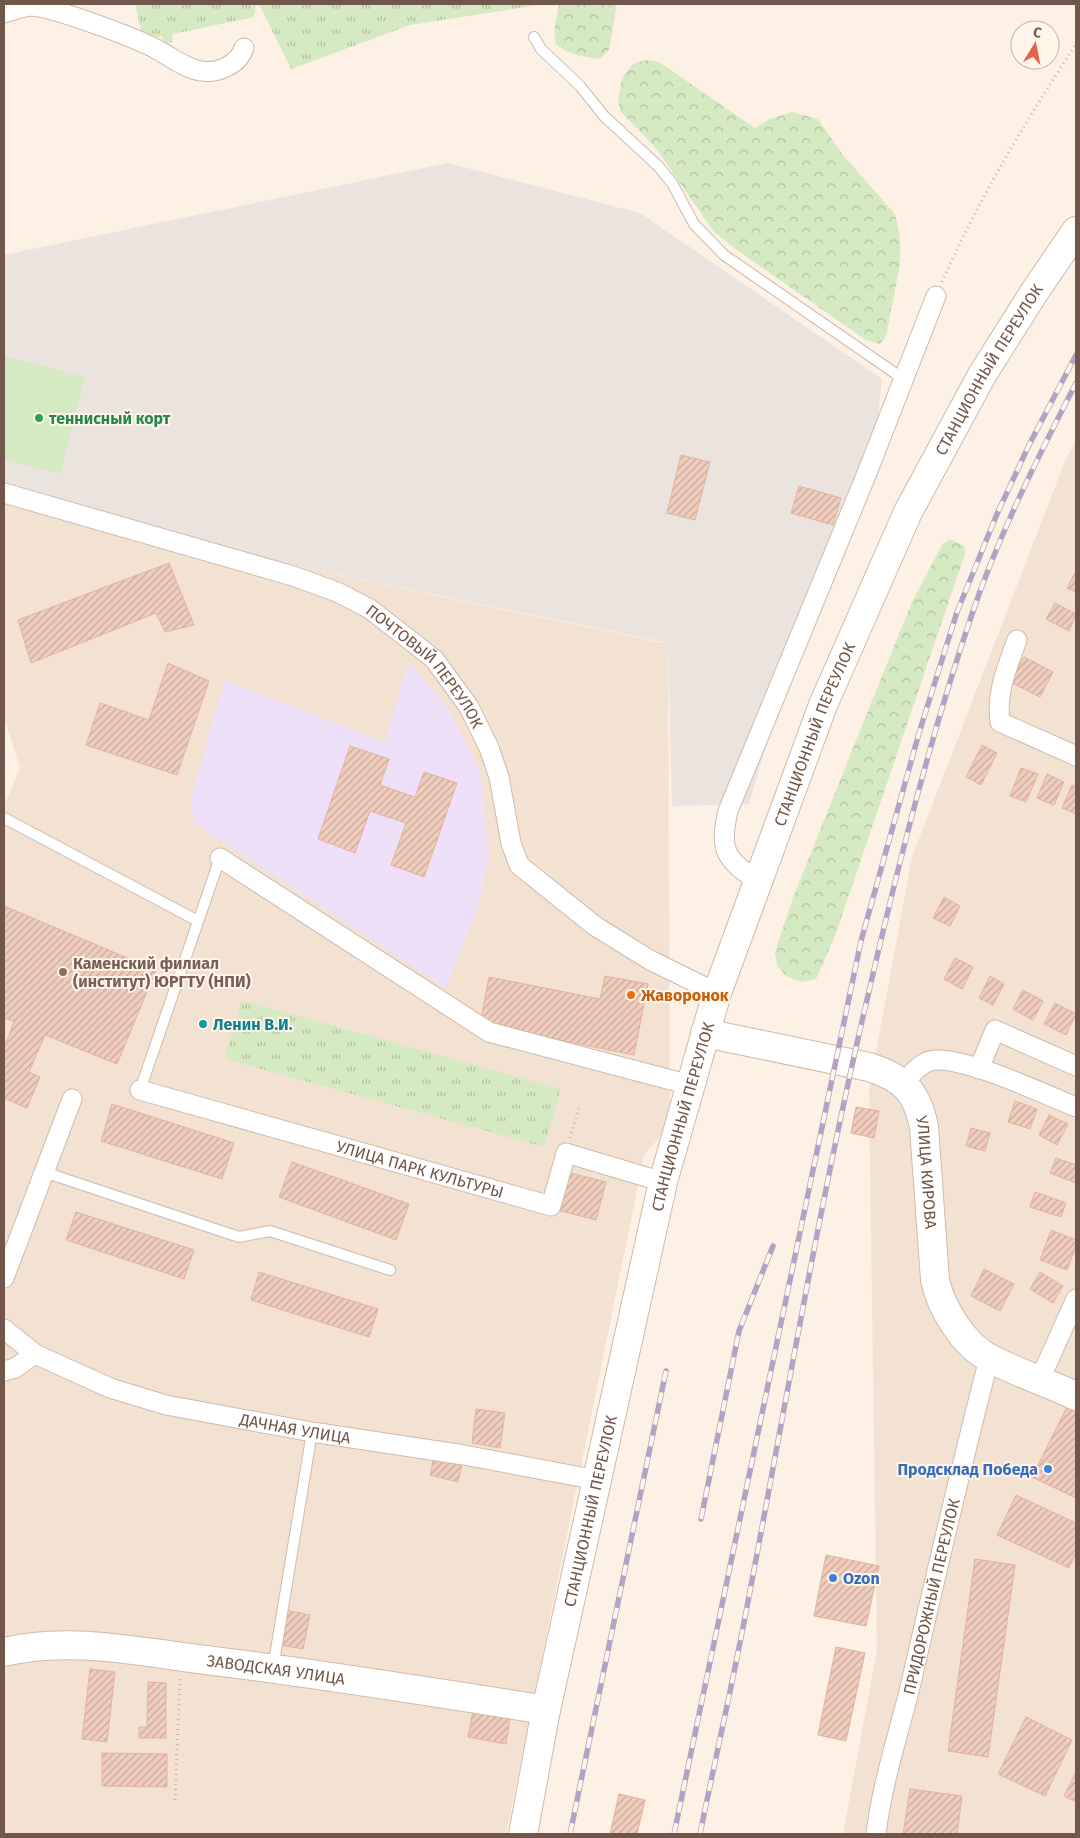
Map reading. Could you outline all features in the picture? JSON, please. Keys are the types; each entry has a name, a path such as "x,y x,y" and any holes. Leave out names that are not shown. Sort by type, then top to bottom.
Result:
{"main road":[{"name":"СТАНЦИОННЫЙ ПЕРЕУЛОК","path":"524,1834 546,1710 663,1182 717,993 823,705 908,512 982,375 1034,291 1076,230"},
{"name":"УЛИЦА КИРОВА","path":"705,1034 869,1067 892,1074 904,1083 920,1109 924,1127 935,1280 939,1298 957,1328 989,1359 1040,1379 1076,1396"},
{"name":"ЗАВОДСКАЯ УЛИЦА","path":"4,1652 38,1645 76,1645 367,1681 546,1710"}],"street":[{"path":"4,13 28,6 48,9 154,48 192,69 202,71 231,65 241,56 244,48"},
{"path":"757,880 737,867 724,849 723,839 728,811 863,482 902,378 936,296"},
{"name":"ПОЧТОВЫЙ ПЕРЕУЛОК","path":"4,493 293,576 337,592 370,610 434,659 469,707 489,748 499,777 511,843 518,865 595,926 650,960 717,993"},
{"path":"1017,640 1001,683 998,707 1000,722 1076,756"},
{"path":"220,858 489,1032 690,1086"},
{"path":"979,1069 995,1030 1076,1066"},
{"path":"904,1083 917,1068 929,1061 942,1060 979,1069 1076,1107"},
{"name":"УЛИЦА ПАРК КУЛЬТУРЫ","path":"140,1090 551,1206 566,1153"},
{"path":"4,1278 72,1098"},
{"path":"566,1153 663,1182"},
{"path":"1040,1379 1076,1299"},
{"name":"ДАЧНАЯ УЛИЦА","path":"4,1329 35,1354 110,1388 166,1405 312,1432 464,1455 598,1480"},
{"path":"4,1371 15,1368 35,1354"},
{"name":"ПРИДОРОЖНЫЙ ПЕРЕУЛОК","path":"876,1834 880,1802 904,1710 959,1472 989,1359"}],"lane":[{"path":"534,37 541,49 580,86 604,116 658,166 672,183 694,224 724,255 902,378"},
{"path":"4,818 198,921"},
{"path":"140,1090 220,858"},
{"path":"44,1172 239,1236 270,1231 390,1270"},
{"path":"273,1669 312,1432"}],"path":[{"path":"936,296 974,212 1027,120 1076,44"},
{"path":"566,1153 579,1107"},
{"path":"175,1800 181,1657"}],"shaded area":[{"path":"448,163 640,213 882,379 878,417 821,560 749,804 672,806 668,643 4,505 4,255"},
{"path":"1076,442 1076,1834 843,1834 877,1650 869,1090 912,857 1067,456"},
{"path":"4,505 668,644 670,1124 644,1156 506,1834 4,1834 4,806 20,768 4,717"},
{"path":"409,662 450,712 479,769 490,851 478,907 446,988 194,823 191,799 225,680 385,742"}],"green space":[{"path":"135,4 256,4 254,17 173,34 172,42 165,43 162,36 143,40"},
{"path":"259,4 545,4 410,25 291,69"},
{"path":"559,4 617,4 609,50 600,59 571,53 556,44 554,31"},
{"path":"646,60 659,62 755,128 770,119 792,112 818,119 842,154 895,214 900,237 900,264 886,336 880,344 866,340 738,251 714,232 655,147 621,112 618,102 622,78 633,64"},
{"name":"теннисный корт","path":"4,356 85,377 60,474 4,459"},
{"path":"950,539 964,546 965,554 835,936 816,979 801,982 786,976 777,965 775,952 794,895 912,602 942,545"},
{"path":"241,1000 561,1089 544,1147 225,1059"}],"building":[{"path":"681,455 710,462 695,520 667,513"},
{"path":"799,486 841,498 833,525 791,513"},
{"path":"169,563 194,625 165,632 156,613 31,663 18,620"},
{"path":"1076,574 1076,592 1067,588"},
{"path":"1055,603 1076,614 1069,631 1046,619"},
{"path":"1024,657 1053,672 1040,697 1010,682"},
{"path":"168,663 209,681 177,775 86,745 100,703 149,720"},
{"path":"982,745 997,753 981,785 966,777"},
{"path":"350,746 389,759 380,785 415,797 424,772 457,783 424,877 391,865 406,823 370,811 355,853 318,839"},
{"path":"1021,768 1038,774 1026,802 1010,796"},
{"path":"1047,774 1064,782 1054,805 1037,798"},
{"path":"1072,785 1076,787 1076,814 1062,808"},
{"path":"944,897 960,906 950,926 933,918"},
{"path":"4,906 156,970 117,1064 45,1035 29,1072 40,1077 27,1108 4,1098 4,1048 14,1022 4,1018"},
{"path":"955,958 973,967 962,989 944,979"},
{"path":"605,976 648,984 634,1055 480,1024 489,977 600,999"},
{"path":"990,976 1004,984 993,1005 979,998"},
{"path":"1023,990 1043,1001 1033,1020 1013,1009"},
{"path":"1055,1003 1076,1014 1066,1035 1044,1024"},
{"path":"1015,1101 1037,1109 1030,1129 1008,1122"},
{"path":"112,1104 234,1143 222,1179 101,1141"},
{"path":"856,1107 879,1111 874,1138 851,1133"},
{"path":"1049,1115 1068,1124 1057,1145 1039,1135"},
{"path":"971,1128 990,1133 985,1151 966,1146"},
{"path":"1056,1158 1076,1165 1076,1183 1050,1173"},
{"path":"292,1162 409,1204 396,1240 279,1197"},
{"path":"567,1172 606,1182 596,1220 557,1210"},
{"path":"1035,1192 1066,1203 1061,1217 1030,1207"},
{"path":"76,1212 194,1250 184,1279 66,1240"},
{"path":"1051,1230 1076,1240 1076,1246 1067,1270 1040,1260"},
{"path":"984,1269 1014,1284 1000,1311 971,1296"},
{"path":"259,1272 378,1309 369,1337 251,1300"},
{"path":"1040,1272 1063,1286 1053,1303 1030,1289"},
{"path":"1070,1401 1076,1404 1076,1498 1032,1477"},
{"path":"476,1409 505,1413 500,1448 472,1443"},
{"path":"434,1457 462,1464 458,1482 430,1475"},
{"path":"1016,1495 1076,1523 1076,1552 1069,1568 997,1535"},
{"path":"826,1555 879,1566 866,1626 814,1616"},
{"path":"975,1559 1015,1565 988,1757 948,1751"},
{"path":"286,1610 310,1615 303,1649 280,1645"},
{"path":"836,1647 865,1653 846,1741 818,1735"},
{"path":"90,1669 115,1672 107,1742 82,1739"},
{"path":"148,1682 166,1683 166,1738 139,1738 139,1727 147,1727"},
{"path":"474,1706 511,1712 506,1744 468,1737"},
{"path":"1026,1717 1072,1740 1045,1796 998,1774"},
{"path":"102,1753 167,1754 167,1787 102,1786"},
{"path":"1076,1772 1076,1802 1064,1796"},
{"path":"910,1789 962,1796 957,1834 903,1834"},
{"path":"619,1794 645,1800 637,1834 610,1834"}],"railway":[{"path":"674,1834 861,941 919,733 957,612 997,514 1029,445 1076,355"},
{"path":"700,1834 741,1640 833,1155 877,955 901,858 955,665 993,557 1019,498 1076,383"},
{"path":"701,1519 739,1331 773,1246"},
{"path":"570,1834 666,1371"}],"place":[{"name":"теннисный корт","path":"39,418"},
{"name":"Каменский филиал (институт) ЮРГТУ (НПИ)","path":"63,972"},
{"name":"Жаворонок","path":"631,995"},
{"name":"Ленин В.И.","path":"203,1024"},
{"name":"Продсклад Победа","path":"1048,1469"},
{"name":"Ozon","path":"833,1578"}]}
